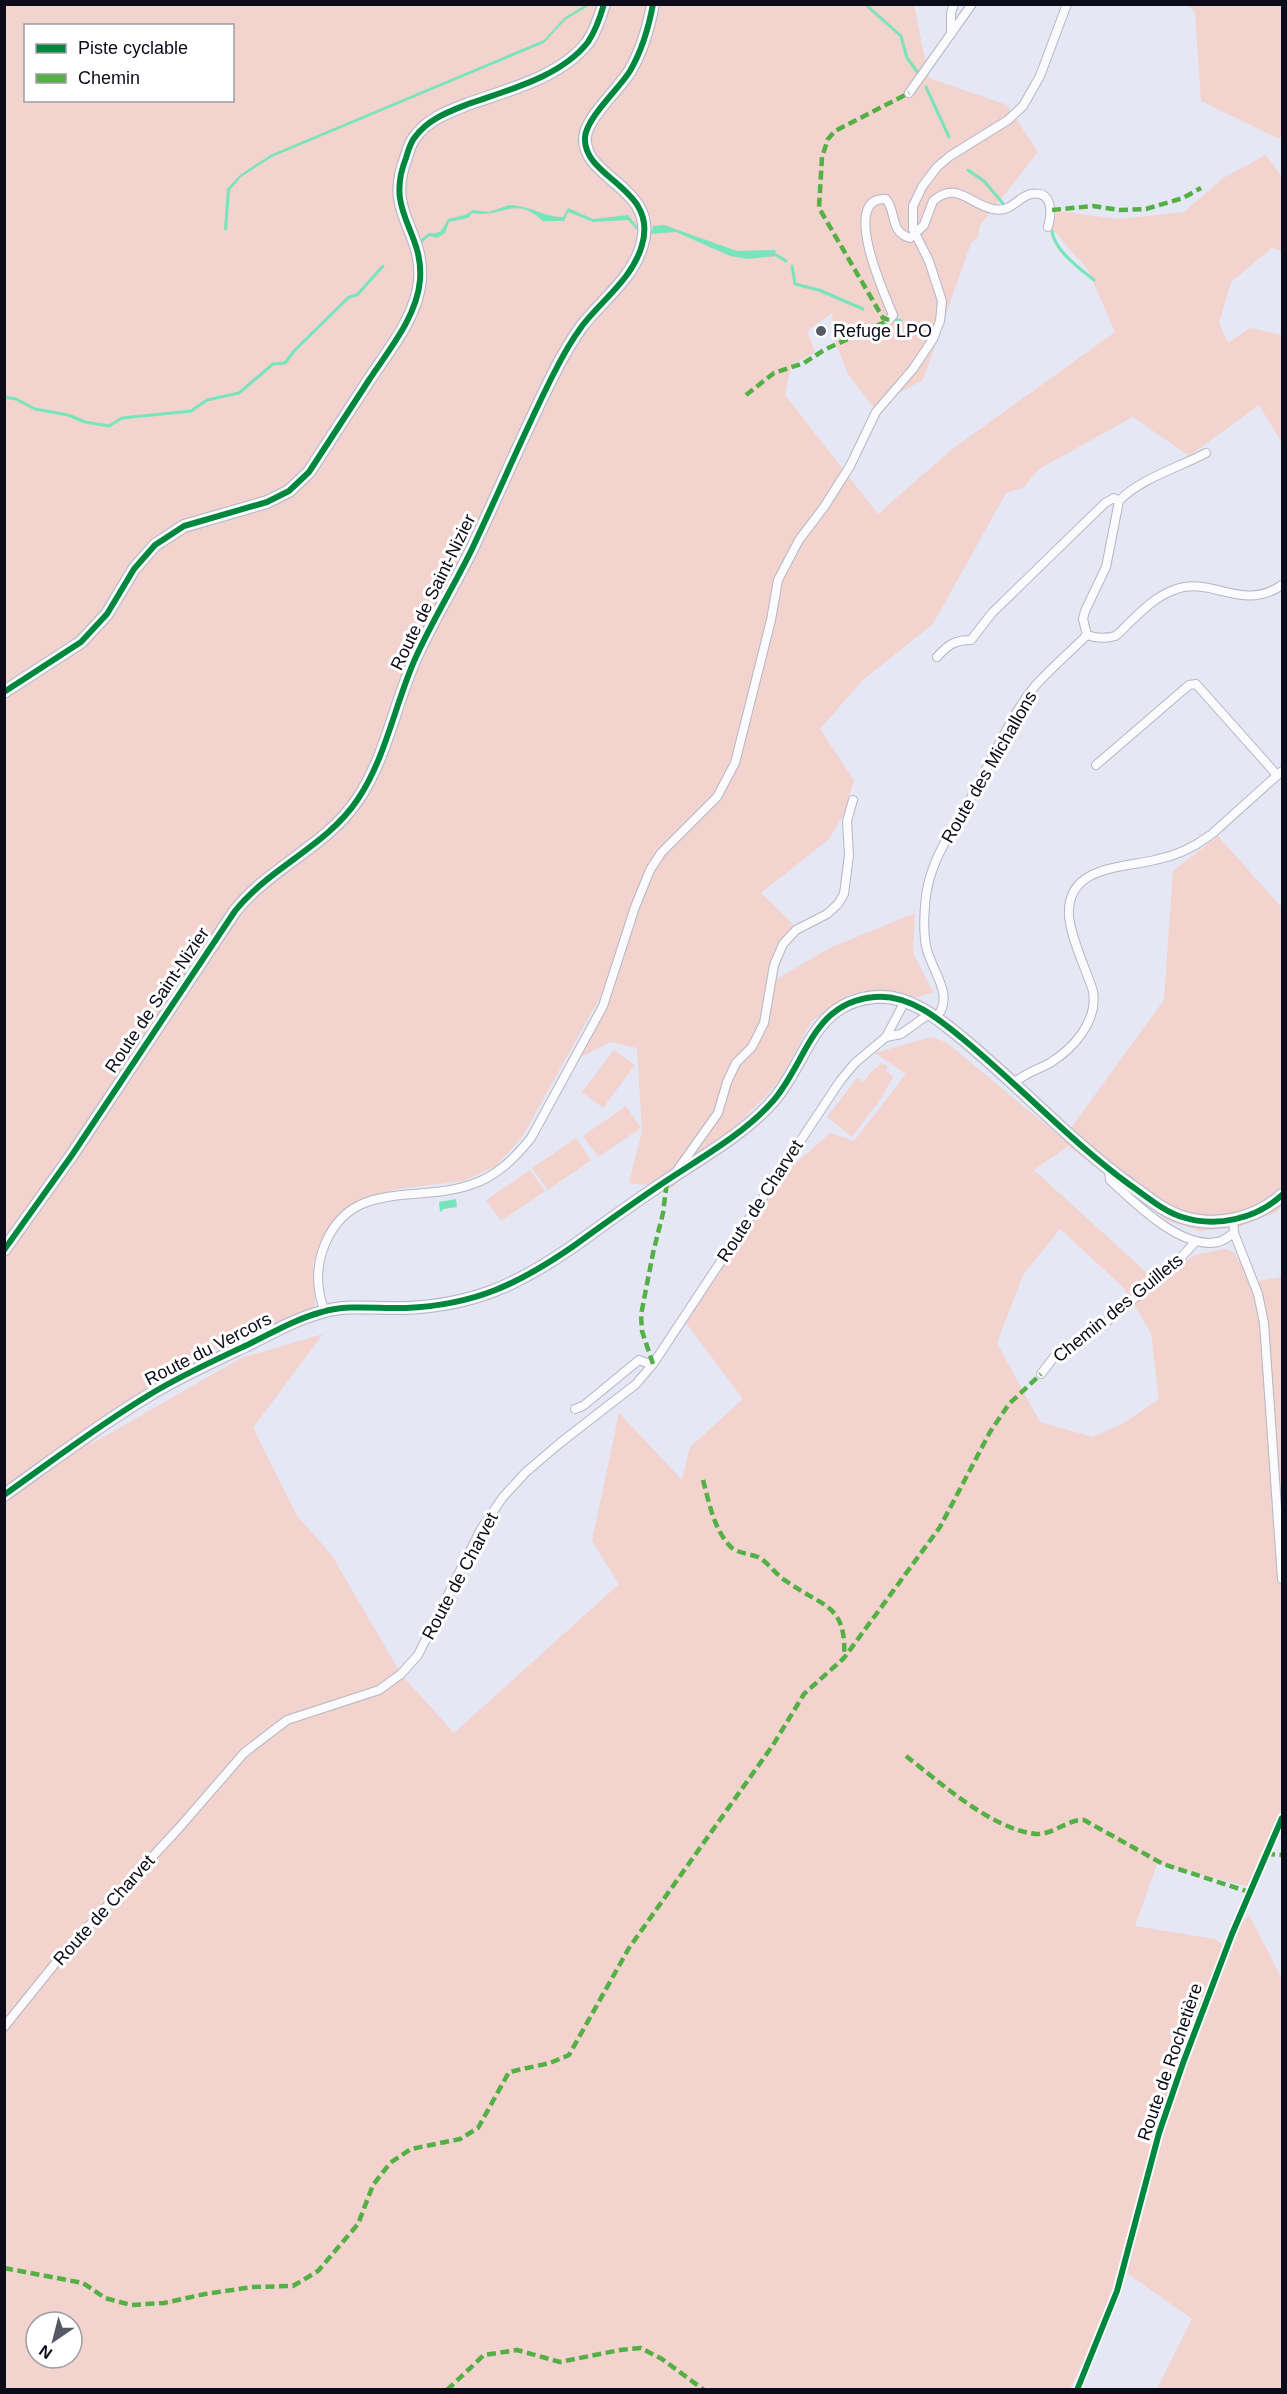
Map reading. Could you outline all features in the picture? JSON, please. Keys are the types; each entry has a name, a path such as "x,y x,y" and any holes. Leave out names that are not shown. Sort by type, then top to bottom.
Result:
{"main road":[{"path":"4,692 81,642 106,614 134,569 155,545 184,526 267,502 290,491 309,472 398,336 414,305 420,280 417,247 400,207 398,190 401,170 413,140 431,120 551,71 572,58 587,42 597,26 604,4"},
{"name":"Route de Saint-Nizier","path":"4,1250 72,1155 235,911 266,879 331,831 365,787 416,658 459,575 553,375 572,340 628,273 641,248 644,228 639,209 632,197 591,158 586,147 585,134 589,125 630,72 653,4"},
{"name":"Route du Vercors","path":"4,1495 152,1393 299,1320 325,1311 423,1307 452,1303 483,1295 519,1281 732,1137 767,1108 780,1092 817,1028 836,1011 856,1000 866,998 885,997 905,1001"},
{"path":"905,1001 932,1016 980,1052 1109,1170 1156,1204 1176,1215 1211,1222 1233,1219 1266,1208 1282,1195"}],"street":[{"path":"951,35 951,13 954,4"},
{"path":"909,93 972,4"},
{"path":"325,1311 321,1304 318,1273 321,1257 336,1224 346,1213 363,1203 381,1197 458,1188 486,1179 516,1157 531,1138 603,1006 650,870 661,853 709,806 724,786 735,763 771,620 778,580 799,540 824,507 850,466 876,412 924,355 940,321 942,301 938,286 913,229 913,206 922,187 937,167 950,156 1008,120 1023,106 1041,73 1067,4"},
{"path":"890,320 892,315 876,275 867,244 866,229 869,208 873,202 886,199 892,211 892,219 900,233 910,238 924,225 933,201 948,193 967,196 993,209 1014,206 1028,195 1034,194 1043,196 1049,201 1052,210 1048,227"},
{"path":"1206,453 1142,484 1126,493 1119,501 1106,567 1083,619 1088,635 1114,636 1148,606 1167,593 1180,588 1206,588 1248,597 1262,594 1282,585"},
{"path":"937,657 947,646 958,640 971,640 992,612 1105,503 1114,498 1119,501"},
{"name":"Route des Michallons","path":"932,1016 943,1010 944,999 942,985 924,936 924,911 931,871 1017,712 1036,686 1088,635"},
{"path":"1014,1083 1024,1074 1052,1062 1070,1047 1092,1016 1093,991 1069,915 1071,900 1080,884 1093,874 1109,868 1156,860 1194,847 1211,835 1280,773 1196,684 1189,685 1096,765"},
{"path":"672,1178 718,1113 727,1082 736,1063 752,1047 760,1031 767,1009 774,965 783,944 796,930 827,914 838,904 844,894 849,855 847,821 853,800"},
{"name":"Route de Charvet","path":"4,2027 62,1955 244,1753 287,1720 379,1690 401,1674 418,1655 481,1529 503,1497 525,1473 560,1443 636,1384 652,1365 840,1081 855,1063 886,1037 905,1001"},
{"name":"Route de Charvet","path":"886,1037 901,1034 932,1016"},
{"path":"1109,1170 1110,1180 1169,1229 1196,1241 1216,1242 1234,1233"},
{"path":"1233,1219 1234,1233 1258,1294 1264,1323 1282,1579"},
{"name":"Chemin des Guillets","path":"1041,1374 1054,1357 1098,1329 1175,1263 1196,1241"},
{"path":"575,1409 583,1406 639,1360 652,1365"},
{"name":"Route de Rochetière","path":"1077,2390 1117,2291 1159,2133 1183,2063 1232,1934 1282,1818"}],"shaded area":[{"path":"5,5 914,5 929,78 1007,105 1038,152 980,225 978,237 971,243 923,380 873,407 848,374 835,341 832,313 807,331 815,352 791,365 785,395 878,514 951,450 1115,332 1088,270 1052,229 1057,211 1119,219 1184,212 1223,178 1266,155 1282,177 1282,251 1272,248 1231,282 1219,323 1228,343 1250,328 1282,335 1282,443 1259,405 1189,456 1133,417 1039,469 1024,487 1006,493 933,624 863,680 820,729 854,780 844,814 829,839 761,893 793,924 775,980 830,948 915,913 913,953 933,992 919,997 850,994 811,1022 783,1075 768,1094 672,1188 629,1183 642,1131 637,1048 610,1042 581,1057 603,1016 607,985 522,1137 496,1166 464,1181 398,1189 358,1201 331,1224 313,1262 315,1307 183,1363 86,1447 241,1358 323,1334 253,1428 297,1516 331,1554 401,1674 454,1733 619,1584 592,1541 619,1413 682,1480 690,1447 743,1399 686,1323 787,1171 830,1133 854,1141 906,1074 875,1053 931,1037 946,1042 1063,1139 1164,1000 1173,871 1218,836 1282,908 1282,1205 1277,1212 1239,1227 1200,1231 1166,1220 1068,1146 1034,1170 1156,1281 1195,1255 1225,1249 1234,1252 1249,1278 1258,1281 1282,1277 1282,1823 1254,1888 1157,1864 1135,1926 1215,1939 1222,1944 1249,1915 1282,1979 1282,2389 1157,2389 1192,2319 1127,2273 1070,2389 5,2390","holes":["1060,1229 1124,1288 1151,1333 1159,1399 1124,1423 1093,1437 1040,1422 997,1343 1023,1275"]},
{"path":"585,5 590,5 565,20 544,43 272,157 241,177 230,190 227,230 224,230 227,189 240,175 270,155 544,40 564,18"},
{"path":"1187,5 1282,5 1282,135 1279,139 1201,101 1195,12"},
{"path":"509,205 563,217 568,208 593,219 628,215 640,230 638,231 628,220 593,222 568,212 564,221 543,221 533,213 516,208 491,213 472,213 468,218 449,222 445,233 437,238 429,236 421,244 419,241 429,233 439,232 448,219 465,215 473,210 489,212"},
{"path":"664,225 737,251 775,250 777,256 748,259 730,256 676,232 651,234 653,226"},
{"path":"614,1050 635,1065 603,1108 582,1092"},
{"path":"882,1063 888,1067 886,1071 893,1077 881,1098 852,1137 827,1117 857,1078 863,1082"},
{"path":"626,1106 641,1128 598,1157 583,1136"},
{"path":"576,1138 591,1160 548,1190 532,1168"},
{"path":"530,1170 545,1191 501,1221 486,1200"},
{"path":"456,1199 457,1207 440,1212 439,1202"}],"waterway":[{"path":"865,4 901,36 907,58 919,74"},
{"path":"926,87 949,137"},
{"path":"968,170 984,181 1005,206"},
{"path":"1052,231 1062,252 1094,280"},
{"path":"773,253 786,261"},
{"path":"4,397 16,399 35,409 109,426 122,418 191,411 207,400 239,393 273,364 285,363 294,351 349,297 357,295 383,266"},
{"path":"792,266 795,284 819,290 863,309"},
{"path":"892,318 901,321"}],"marked path":[{"path":"889,320 883,318 819,208 822,157 828,139 835,131 909,93"},
{"path":"1052,210 1093,206 1119,210 1146,209 1183,198 1201,188"},
{"path":"746,395 774,373 804,363 824,350 889,320"},
{"path":"653,1364 642,1331 641,1315 663,1213 667,1181"},
{"path":"4,2268 83,2283 105,2298 131,2305 164,2303 252,2287 293,2286 318,2271 358,2224 373,2185 390,2163 411,2149 460,2139 478,2128 509,2072 550,2063 569,2055 629,1948 773,1745 804,1694 844,1658 940,1527 990,1432 1009,1404 1041,1374"},
{"path":"703,1480 713,1516 721,1533 732,1548 762,1559 782,1578 822,1603 837,1617 842,1627 844,1658"},
{"path":"906,1756 967,1803 984,1814 1019,1830 1043,1834 1072,1822 1084,1820 1163,1864 1249,1892"},
{"path":"1266,1854 1282,1855"},
{"path":"447,2390 484,2355 517,2350 560,2362 641,2348 662,2359 704,2390"}],"cycle path":[{"path":"4,692 81,642 107,614 134,569 155,545 184,526 267,502 289,491 309,472 408,320 418,294 420,263 399,193 400,177 413,139 426,125 446,113 533,81 563,64 588,42 598,24 604,4"},
{"path":"4,1250 72,1155 235,911 265,881 315,844 345,816 368,783 415,659 472,549 557,367 582,326 624,278 638,257 644,225 640,210 631,196 595,163 587,151 585,137 591,121 634,64 644,39 653,4"},
{"path":"4,1495 149,1395 292,1323 312,1315 342,1308 406,1308 454,1302 495,1290 535,1271 748,1125 785,1086 813,1036 824,1022 837,1010 854,1001 875,997 900,999 934,1016 984,1057 1108,1168 1168,1211 1195,1220 1222,1221 1260,1210 1282,1195"},
{"path":"1077,2390 1117,2291 1159,2133 1183,2063 1232,1934 1282,1818"}],"place":[{"name":"Refuge LPO","path":"821,331"}]}
